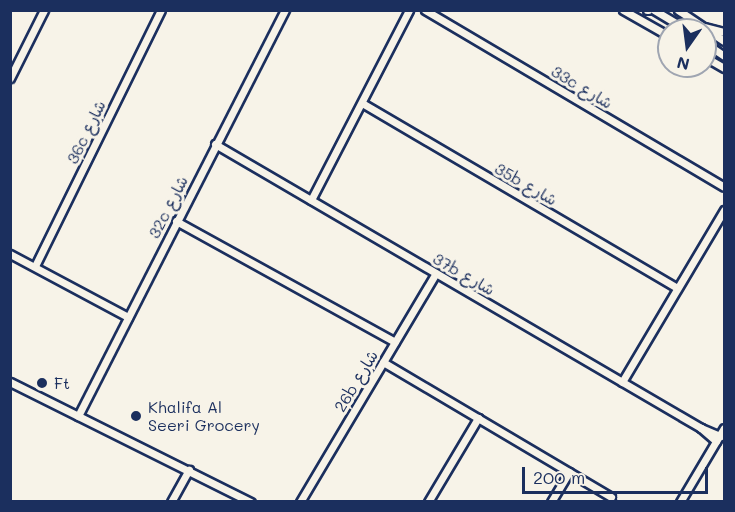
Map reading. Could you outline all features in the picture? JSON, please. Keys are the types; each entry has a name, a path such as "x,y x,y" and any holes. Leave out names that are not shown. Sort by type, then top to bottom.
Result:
{"street":[{"path":"10,78 44,10"},
{"name":"36c شارع","path":"35,266 161,10"},
{"name":"32c شارع","path":"78,416 214,144 285,10"},
{"path":"311,200 409,10"},
{"name":"33c شارع","path":"425,10 724,187"},
{"path":"623,10 657,29"},
{"path":"654,10 667,18"},
{"name":"35b شارع","path":"362,103 677,288"},
{"name":"37b شارع","path":"214,144 718,439"},
{"path":"622,382 724,210"},
{"path":"176,221 395,342"},
{"path":"10,254 128,317"},
{"name":"26b شارع","path":"300,501 436,273"},
{"path":"383,362 611,497"},
{"path":"10,382 251,501"},
{"path":"428,501 478,418"},
{"path":"680,501 724,428"},
{"path":"171,501 189,470"},
{"path":"551,501 569,472"}],"place":[{"name":"Ft","path":"42,383"},
{"name":"Khalifa Al Seeri Grocery","path":"136,416"}]}
